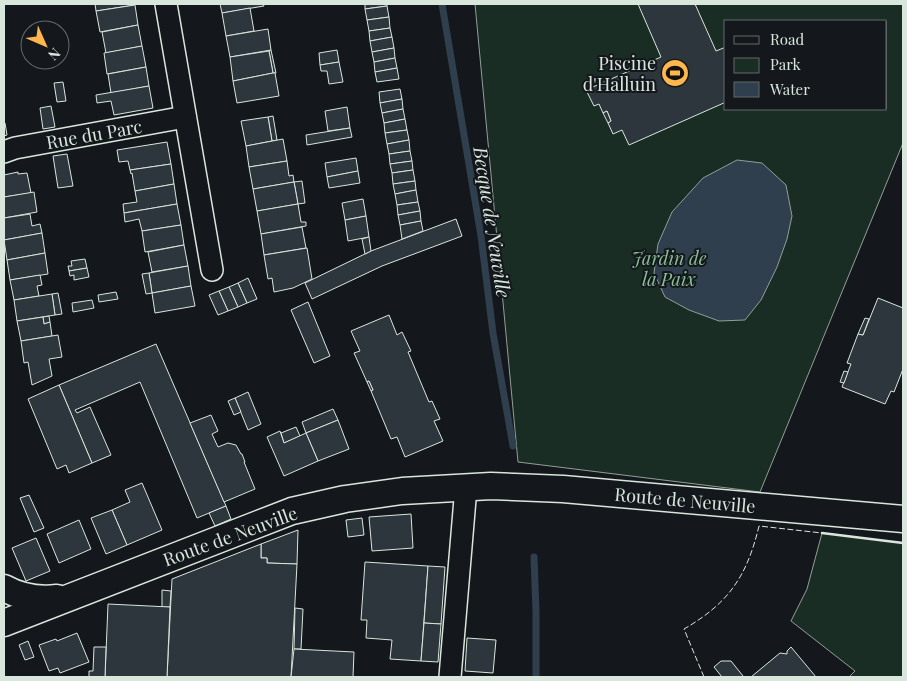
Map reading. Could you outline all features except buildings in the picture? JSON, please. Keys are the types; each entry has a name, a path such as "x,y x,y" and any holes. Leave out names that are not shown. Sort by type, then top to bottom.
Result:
{"street":[{"path":"166,4 212,270"},
{"name":"Rue du Parc","path":"4,152 15,148 185,117"},
{"name":"Route de Neuville","path":"4,623 292,511 321,503 367,495 491,486 563,489 903,519"},
{"path":"450,677 466,487"},
{"path":"4,588 22,596 36,598 75,595"}],"green space":[{"name":"Jardin de la Paix","path":"475,4 903,4 903,143 760,492 518,462"},
{"path":"822,533 903,543 903,677 849,677 855,671 791,621 807,589"}],"water":[{"path":"737,160 762,163 786,185 792,216 787,239 777,267 761,300 745,320 719,321 689,310 665,297 654,273 658,244 672,212 703,178"}],"waterway":[{"name":"Becque de Neuville","path":"442,4 481,236 493,333 513,446"},
{"name":"Becque de Neuville","path":"534,557 536,677"}],"fence":[{"path":"704,677 684,629 713,609 734,586 749,560 759,526 822,533"}],"wall":[{"path":"822,533 903,543"}],"place":[{"name":"Piscine d'Halluin","path":"675,73"}]}
